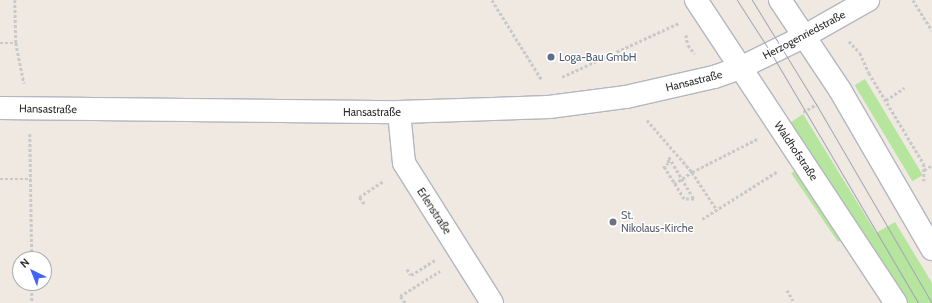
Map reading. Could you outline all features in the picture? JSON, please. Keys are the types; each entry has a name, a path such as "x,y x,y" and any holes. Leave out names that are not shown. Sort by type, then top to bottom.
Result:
{"street":[{"name":"Waldhofstraße","path":"696,0 896,303"},
{"path":"780,0 803,37 840,90 932,249"},
{"name":"Herzogenriedstraße","path":"740,68 803,37 868,0"},
{"name":"Hansastraße","path":"0,108 399,112 549,107 626,97 714,77 740,68"},
{"name":"Erlenstraße","path":"399,112 404,163 492,303"}],"path":[{"path":"14,0 16,43 20,62"},
{"path":"492,0 545,85 549,107"},
{"path":"913,0 932,30"},
{"path":"545,85 684,21"},
{"path":"832,21 860,53 869,73 924,164 924,184"},
{"path":"0,43 16,43"},
{"path":"674,184 692,172 780,126 869,73"},
{"path":"886,100 904,88"},
{"path":"626,97 692,172 716,210"},
{"path":"669,157 682,179 694,199 684,199 664,168 668,163 669,157"},
{"path":"924,170 932,164"},
{"path":"364,204 359,197 406,167"},
{"path":"31,168 32,251"},
{"path":"702,219 781,169"},
{"path":"0,179 31,179"},
{"path":"407,269 411,275 459,251"},
{"path":"405,303 400,296 459,251"},
{"path":"787,290 793,300"},
{"path":"32,291 32,303"}],"green space":[{"path":"865,79 923,175 912,181 855,85"},
{"path":"803,114 876,233 895,222 932,283 932,303 908,303 790,123"},
{"path":"798,170 846,237 838,242 791,173"}],"tram line":[{"path":"737,0 771,53 918,303"},
{"path":"752,0 816,104 932,303"}],"place":[{"name":"Loga-Bau GmbH","path":"551,57"},
{"name":"St. Nikolaus-Kirche","path":"613,222"}]}
